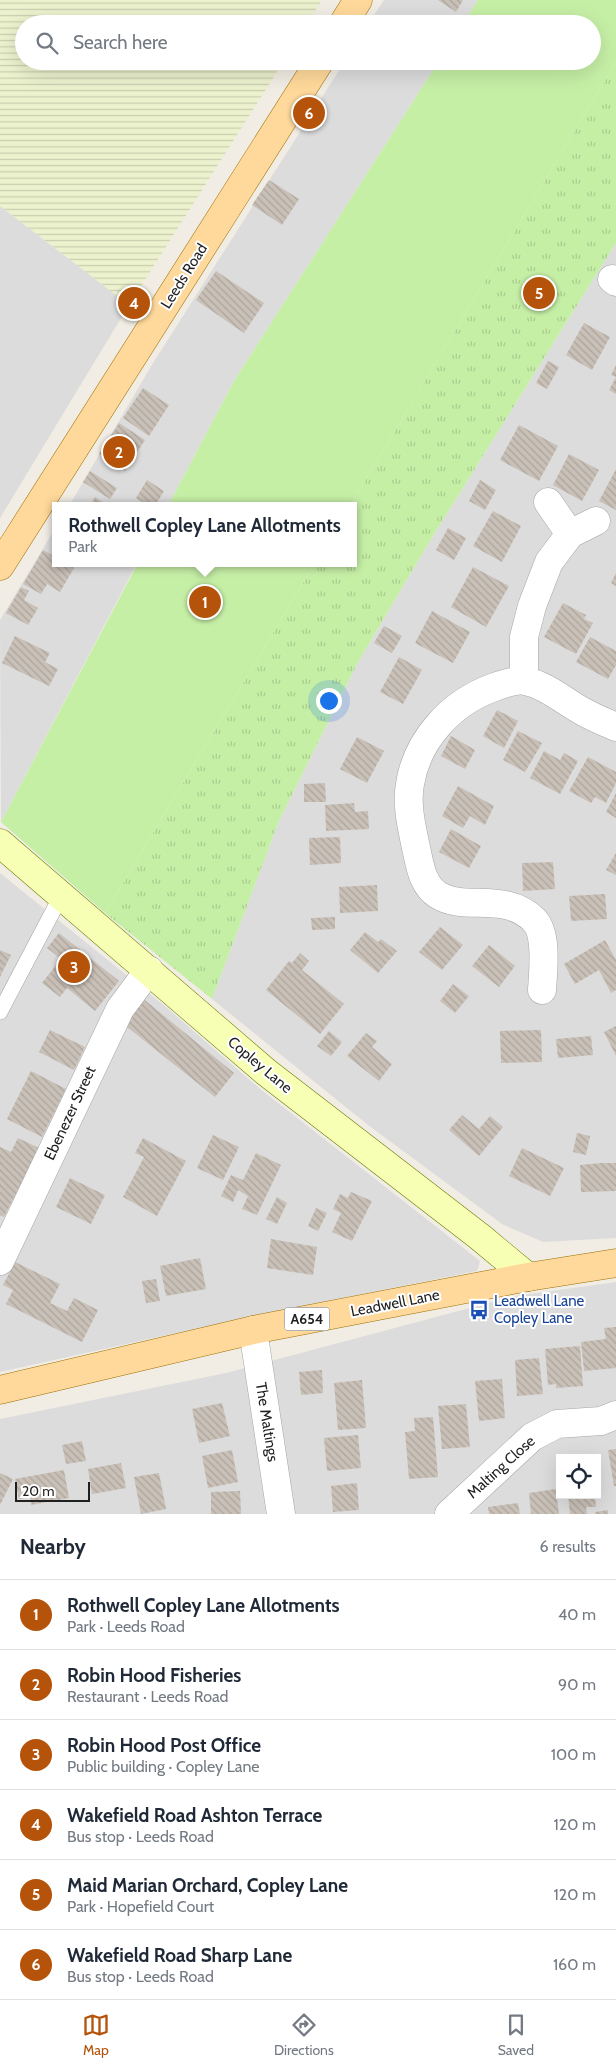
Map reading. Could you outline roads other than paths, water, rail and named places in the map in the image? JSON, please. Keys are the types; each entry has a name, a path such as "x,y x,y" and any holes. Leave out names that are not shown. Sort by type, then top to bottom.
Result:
{"main road":[{"path":"349,15 358,0"},
{"name":"Leeds Road","path":"0,566 314,70"},
{"name":"Leadwell Lane","path":"0,1390 253,1330 528,1277 616,1263"}],"street":[{"path":"548,502 570,534"},
{"path":"524,680 524,637 532,606 549,562 570,534 596,521"},
{"path":"542,990 544,959 542,938 535,920 512,906 486,901 452,900 438,895 426,884 410,820 410,784 420,754 435,727 459,705 492,688 524,680 556,694 583,712 616,727"},
{"name":"Copley Lane","path":"0,843 266,1072 480,1237 528,1277"},
{"name":"Ebenezer Street","path":"0,1261 120,1010 148,970"},
{"name":"The Maltings","path":"253,1330 281,1514"},
{"name":"Malting Close","path":"449,1514 532,1437 556,1424 601,1421 616,1415"}],"lane":[{"path":"0,1012 61,896"}],"place":[{"name":"Wakefield Road Sharp Lane","path":"309,113"},
{"name":"Maid Marian Orchard, Copley Lane","path":"539,293"},
{"name":"Wakefield Road Ashton Terrace","path":"134,303"},
{"name":"Robin Hood Fisheries","path":"119,452"},
{"name":"Rothwell Copley Lane Allotments","path":"205,602"},
{"name":"Robin Hood Post Office","path":"74,967"},
{"name":"Leadwell Lane Copley Lane","path":"479,1310"}]}
